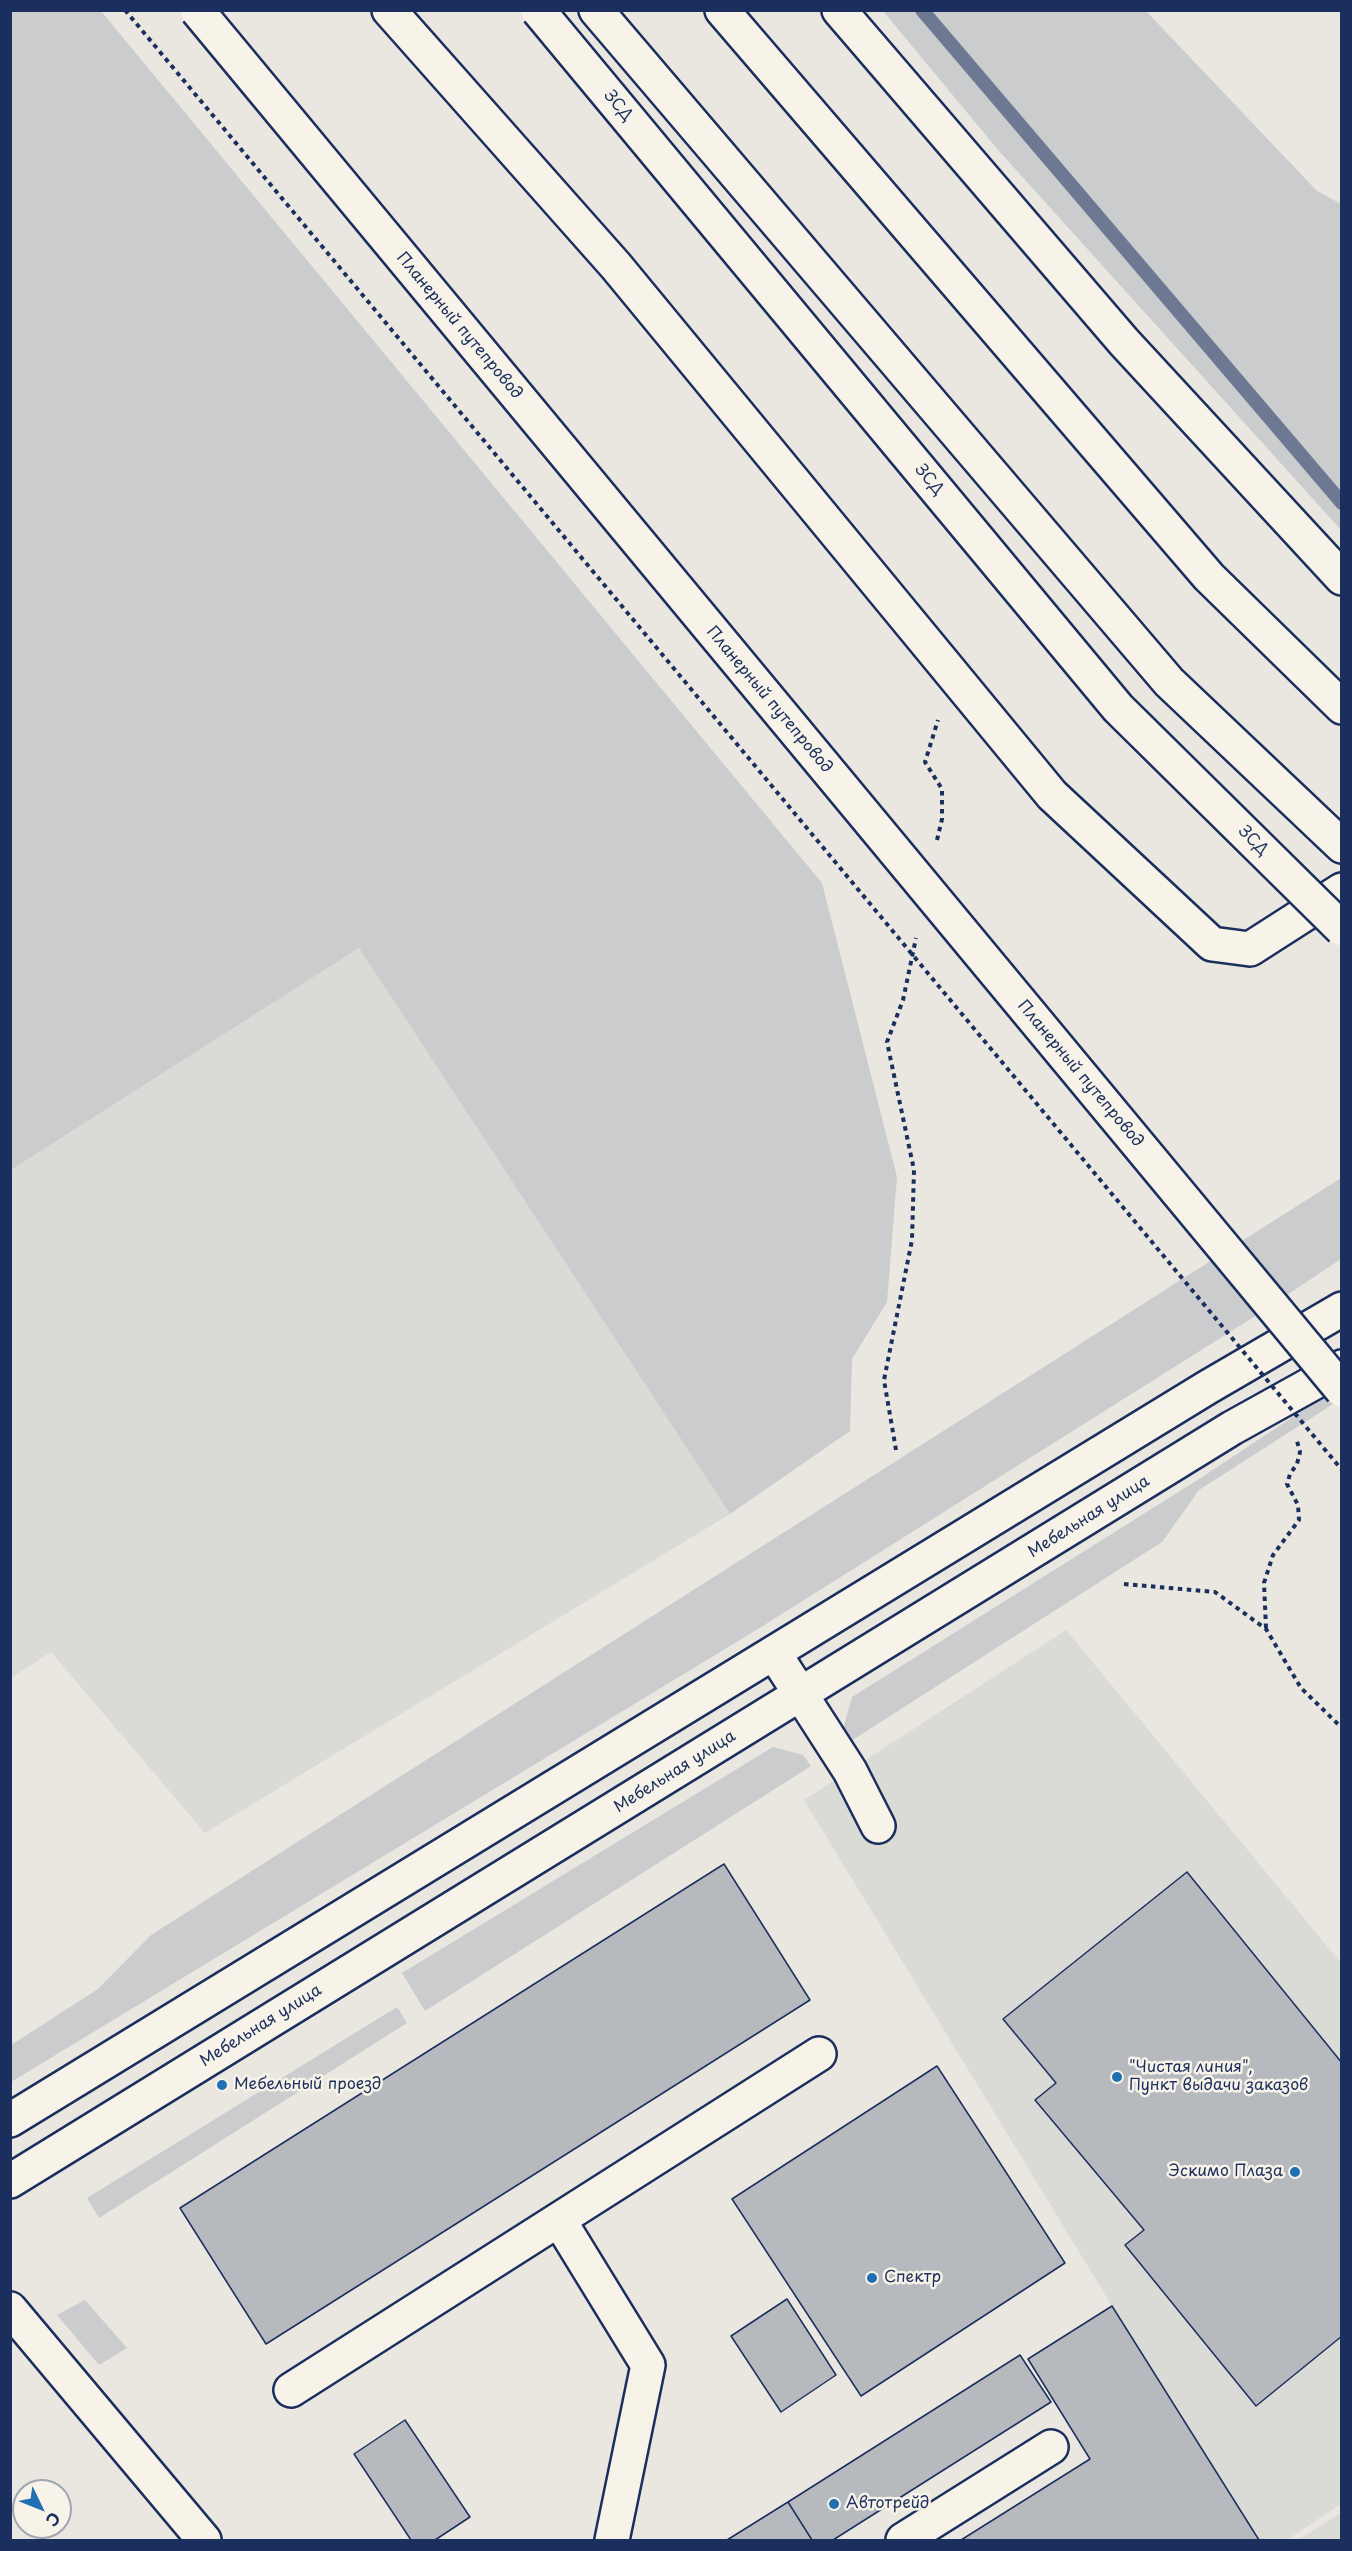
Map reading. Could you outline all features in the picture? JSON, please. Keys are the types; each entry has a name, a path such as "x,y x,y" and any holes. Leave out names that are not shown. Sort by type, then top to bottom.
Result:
{"main road":[{"name":"Планерный путепровод","path":"197,10 1341,1390"},
{"path":"389,10 616,266 1052,795 1212,944 1250,949 1341,890"},
{"name":"ЗСД","path":"538,10 1118,708 1341,929"},
{"path":"596,10 1168,682 1341,846"},
{"path":"722,10 1209,577 1341,707"},
{"path":"839,10 1124,342 1341,578"},
{"path":"10,2120 1198,1393 1341,1309"},
{"name":"Мебельная улица","path":"10,2181 1232,1428 1341,1367"},
{"path":"774,1653 849,1771 878,1826"},
{"path":"291,2390 819,2054"},
{"path":"559,2220 648,2365 612,2541"},
{"path":"10,2309 204,2541"},
{"path":"903,2541 1051,2447"}],"path":[{"path":"125,10 1341,1470"},
{"path":"937,842 942,819 942,789 925,762 939,717"},
{"path":"896,1450 884,1380 912,1240 914,1170 887,1042 903,1000 917,932"},
{"path":"1266,1629 1264,1582 1273,1555 1299,1520 1298,1504 1287,1484 1300,1452 1297,1441"},
{"path":"1124,1584 1215,1592 1266,1629 1301,1688 1341,1728"}],"shaded area":[{"path":"11,10 101,11 822,883 897,1177 887,1302 852,1359 850,1431 730,1514 359,948 11,1170"},
{"path":"883,11 1146,11 1317,191 1341,204 1341,530 999,151"},
{"path":"359,948 730,1514 205,1833 51,1652 11,1678 11,1170"},
{"path":"1341,1178 1341,1259 1257,1315 758,1629 11,2082 11,2045 98,1989 151,1935"},
{"path":"1341,1385 1341,1399 1199,1490 1162,1542 851,1741 843,1729 852,1697 1196,1481"},
{"path":"1066,1630 1341,1963 1341,2504 1287,2540 1259,2540 1112,2306 804,1800"},
{"path":"773,1747 803,1755 811,1766 425,2011 402,1973"},
{"path":"397,2007 407,2023 99,2218 87,2198"},
{"path":"85,2300 127,2348 99,2365 57,2315"},
{"path":"1341,2513 1341,2540 1298,2540"}],"building":[{"path":"724,1864 810,2000 266,2344 180,2208"},
{"path":"1187,1872 1342,2063 1342,2336 1256,2406 1125,2245 1144,2230 1035,2100 1056,2083 1003,2019"},
{"path":"937,2066 1065,2263 861,2396 732,2199"},
{"path":"787,2299 836,2375 781,2412 731,2336"},
{"path":"1112,2306 1259,2540 961,2540 1090,2459 1028,2359"},
{"path":"1020,2355 1051,2402 833,2540 812,2540 788,2502"},
{"path":"405,2420 470,2517 435,2540 411,2540 354,2454"},
{"path":"788,2502 812,2540 727,2540"}],"waterway":[{"path":"922,10 1342,503"}],"place":[{"name":"\"Чистая линия\", Пункт выдачи заказов","path":"1117,2077"},
{"name":"Мебельный проезд","path":"222,2085"},
{"name":"Эскимо Плаза","path":"1295,2172"},
{"name":"Спектр","path":"872,2278"},
{"name":"Автотрейд","path":"834,2504"}]}
